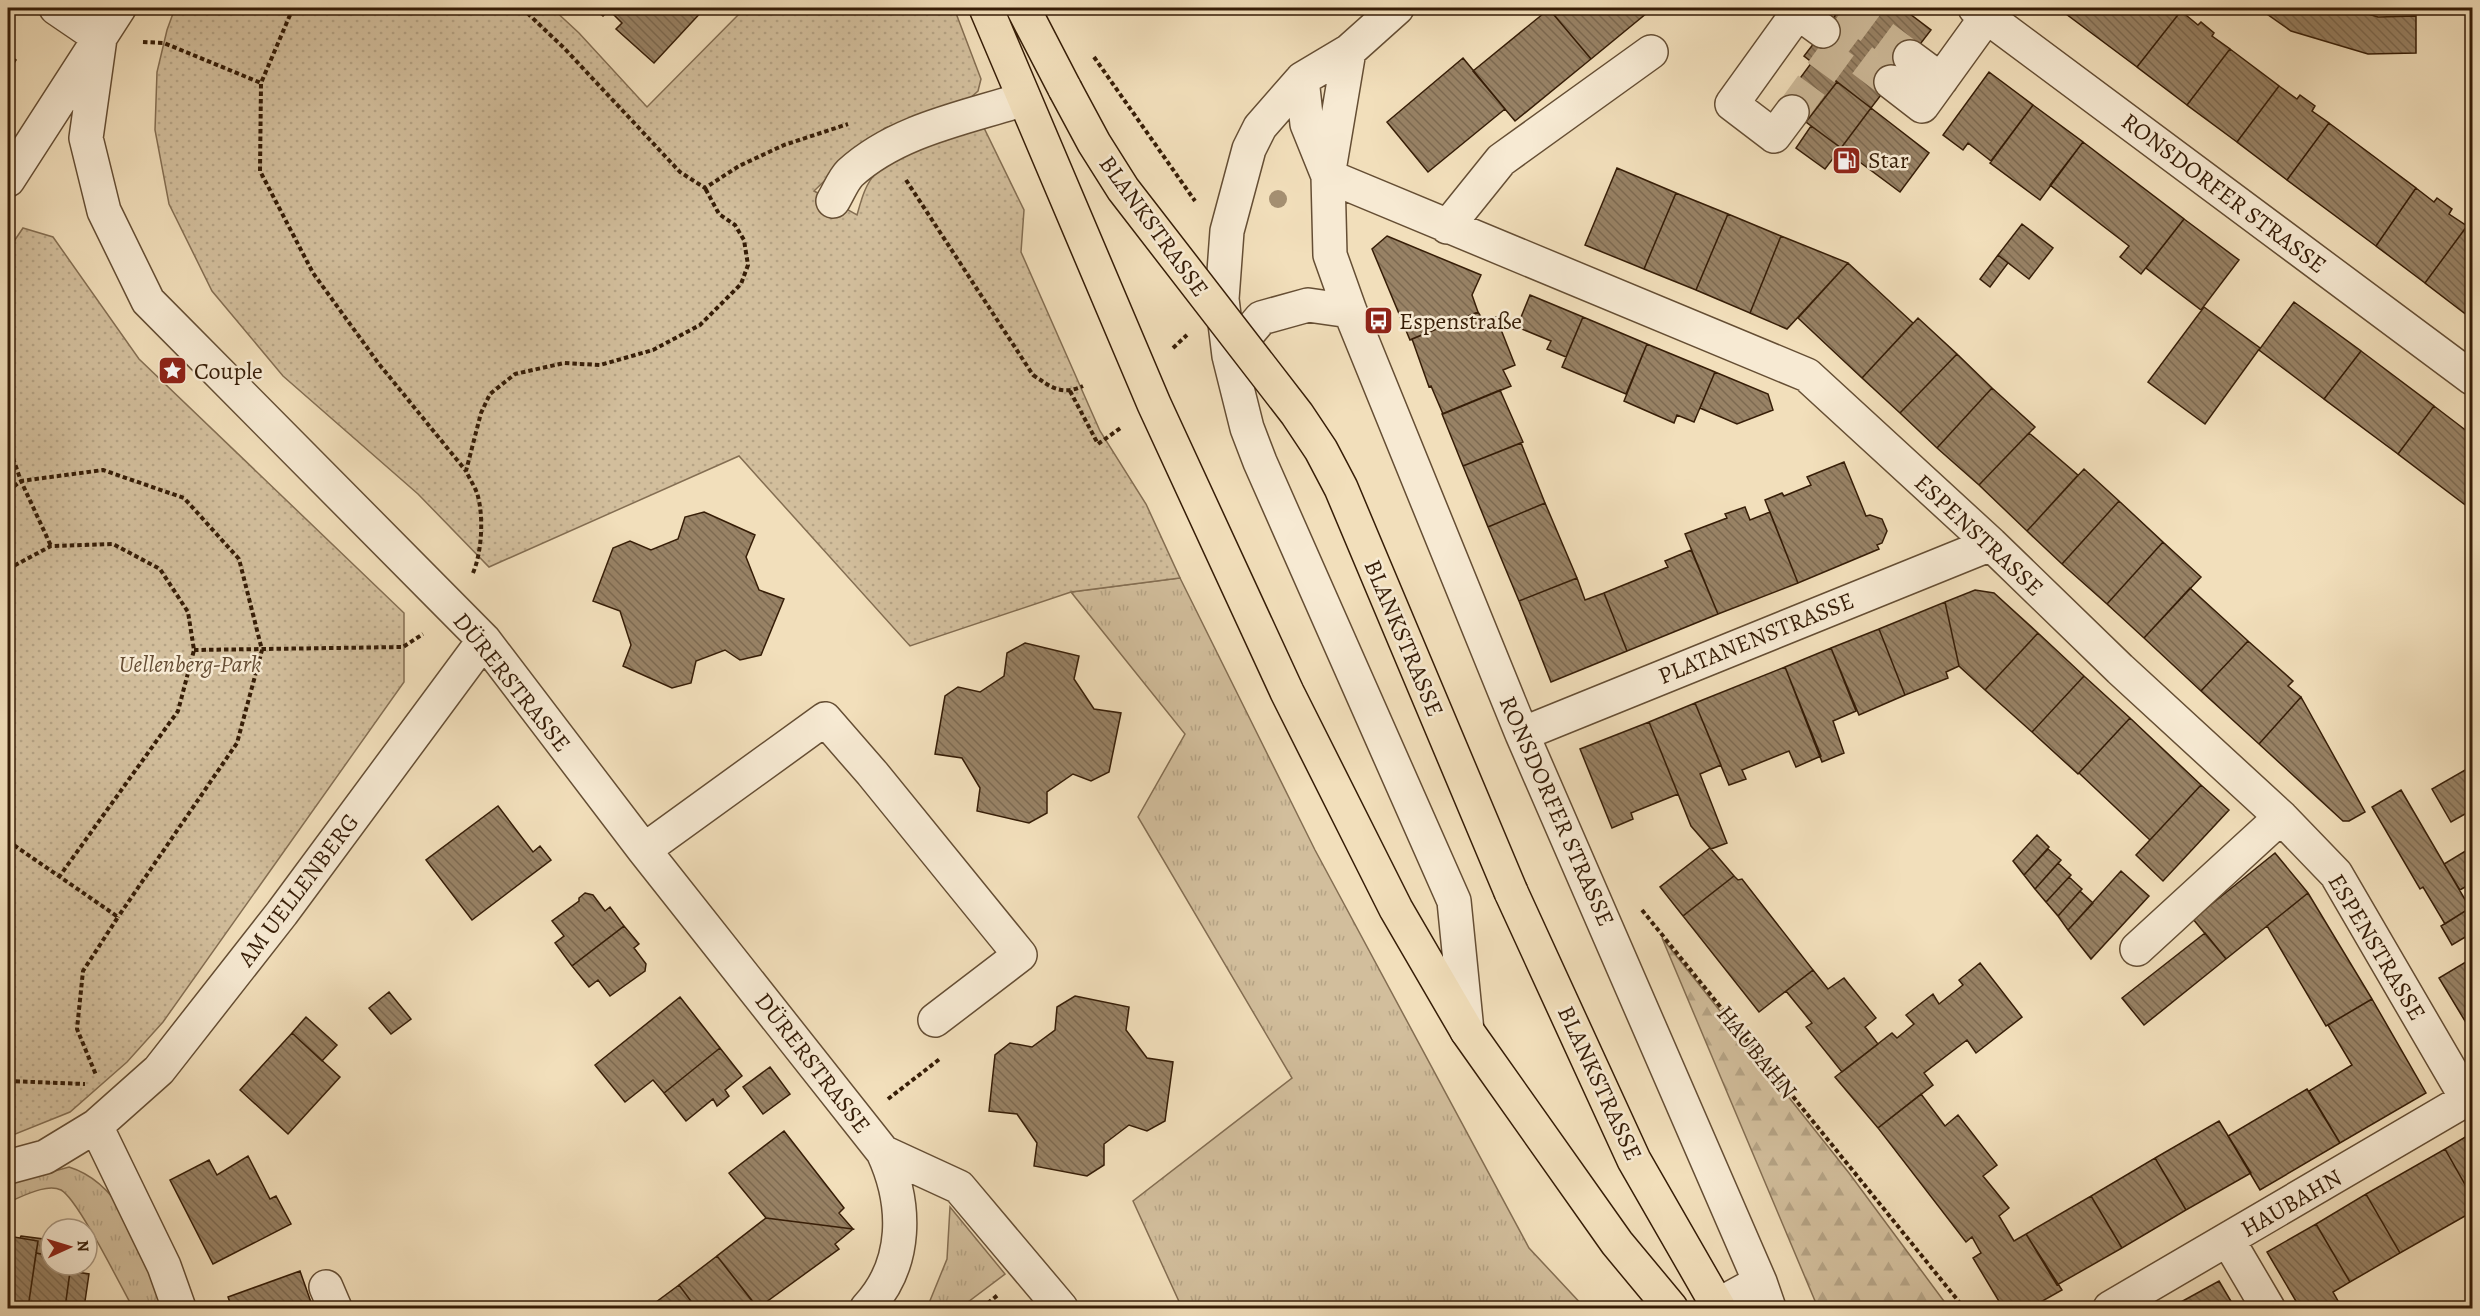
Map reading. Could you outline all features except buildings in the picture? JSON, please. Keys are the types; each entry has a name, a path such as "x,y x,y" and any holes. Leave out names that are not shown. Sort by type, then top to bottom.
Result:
{"main road":[{"path":"986,8 1154,404 1287,692 1396,909 1467,1031 1617,1243 1664,1302 1705,1308"},
{"name":"BLANKSTRASSE","path":"1023,8 1094,143 1123,189 1297,414 1321,450 1341,488 1511,892 1705,1308"}],"street":[{"path":"56,8 100,38"},
{"path":"8,180 119,8"},
{"path":"1397,8 1349,51 1302,79 1260,127 1249,149 1227,231 1222,299 1228,356 1247,428 1260,462 1454,902 1467,1031"},
{"path":"1792,112 1774,136 1732,104 1799,10 1823,32"},
{"path":"1900,70 1941,80 1981,12"},
{"name":"RONSDORFER STRASSE","path":"1981,12 2472,378"},
{"name":"DÜRERSTRASSE","path":"100,38 86,138 104,211 148,301 484,640 644,850 883,1152 893,1174 899,1196 900,1232 881,1294 867,1308"},
{"name":"RONSDORFER STRASSE","path":"1349,51 1328,176 1330,255 1350,311 1522,734 1765,1295"},
{"path":"1447,227 1501,160 1651,52"},
{"path":"1302,79 1307,124 1328,176"},
{"path":"833,201 848,175 885,148 911,135 1024,99"},
{"name":"ESPENSTRASSE","path":"1328,176 1806,375 1991,544 2120,669 2281,817 2336,874 2470,1098"},
{"path":"1228,356 1261,318 1308,305 1350,311"},
{"name":"PLATANENSTRASSE","path":"1522,734 1991,544"},
{"name":"AM UELLENBERG","path":"8,1167 45,1157 96,1126 159,1070 282,913 484,640"},
{"path":"644,850 825,719 872,773 1020,955 935,1020"},
{"path":"2137,949 2281,817"},
{"name":"HAUBAHN","path":"2110,1308 2470,1098"},
{"path":"96,1126 164,1266 179,1308"},
{"path":"883,1152 959,1187 1061,1308"},
{"path":"2228,1240 2268,1308"},
{"path":"1705,1308 1765,1295"}],"path":[{"path":"194,650 403,646 456,613 480,557 477,494 466,471 379,364 313,273 260,171 261,83 293,8"},
{"path":"466,471 481,413 490,394 516,374 564,363 600,365 653,351 700,325 741,284 748,265 744,240 735,225 719,214 705,188 680,172 564,48 522,8"},
{"path":"164,43 261,83"},
{"path":"1112,80 1199,206"},
{"path":"705,188 739,166 784,145 845,124 866,126 885,148 1033,375 1052,388 1071,392 1083,386"},
{"path":"1171,350 1188,334"},
{"path":"1071,392 1098,444"},
{"path":"8,444 21,482 51,546"},
{"path":"8,491 21,482 103,471 184,498 239,560 262,650 237,743 83,971 77,1029 100,1085 96,1126"},
{"path":"8,569 51,546 113,544 160,569 188,612 194,650 178,711 59,877"},
{"path":"8,841 118,917"},
{"name":"HAUBAHN","path":"1637,903 1964,1308"},
{"path":"904,1086 937,1060"},
{"path":"8,1081 100,1085"}],"green space":[{"path":"175,8 552,8 579,33 647,107 745,8 954,8 981,79 978,91 969,99 885,128 856,150 814,191 857,215 869,182 887,164 927,144 984,128 1024,210 1021,252 1100,431 1146,504 1180,578 1071,592 910,646 739,456 489,567 418,494 283,376 212,291 169,204 155,130 157,72"},
{"name":"Uellenberg-Park","path":"23,228 53,237 139,359 404,613 404,682 163,1022 127,1062 70,1112 8,1137 8,250"},
{"path":"1180,578 1315,850 1529,1248 1585,1308 1182,1308 1133,1201 1292,1078 1138,817 1185,734 1071,592"},
{"path":"1662,938 1849,1173 1949,1308 1818,1308"},
{"path":"69,1167 89,1176 119,1206 131,1226 163,1308 133,1308 99,1246 99,1217 83,1217 68,1197 55,1188 41,1189 8,1202 8,1184"},
{"path":"950,1207 1005,1274 960,1308 927,1308 947,1259"}],"tunnel":[{"path":"1844,8 1910,57"},
{"path":"1823,31 1891,82"},
{"path":"1792,112 1841,45"}],"place":[{"name":"Star","path":"1847,160"},
{"name":"Espenstraße","path":"1378,321"},
{"name":"Couple","path":"173,371"}]}
